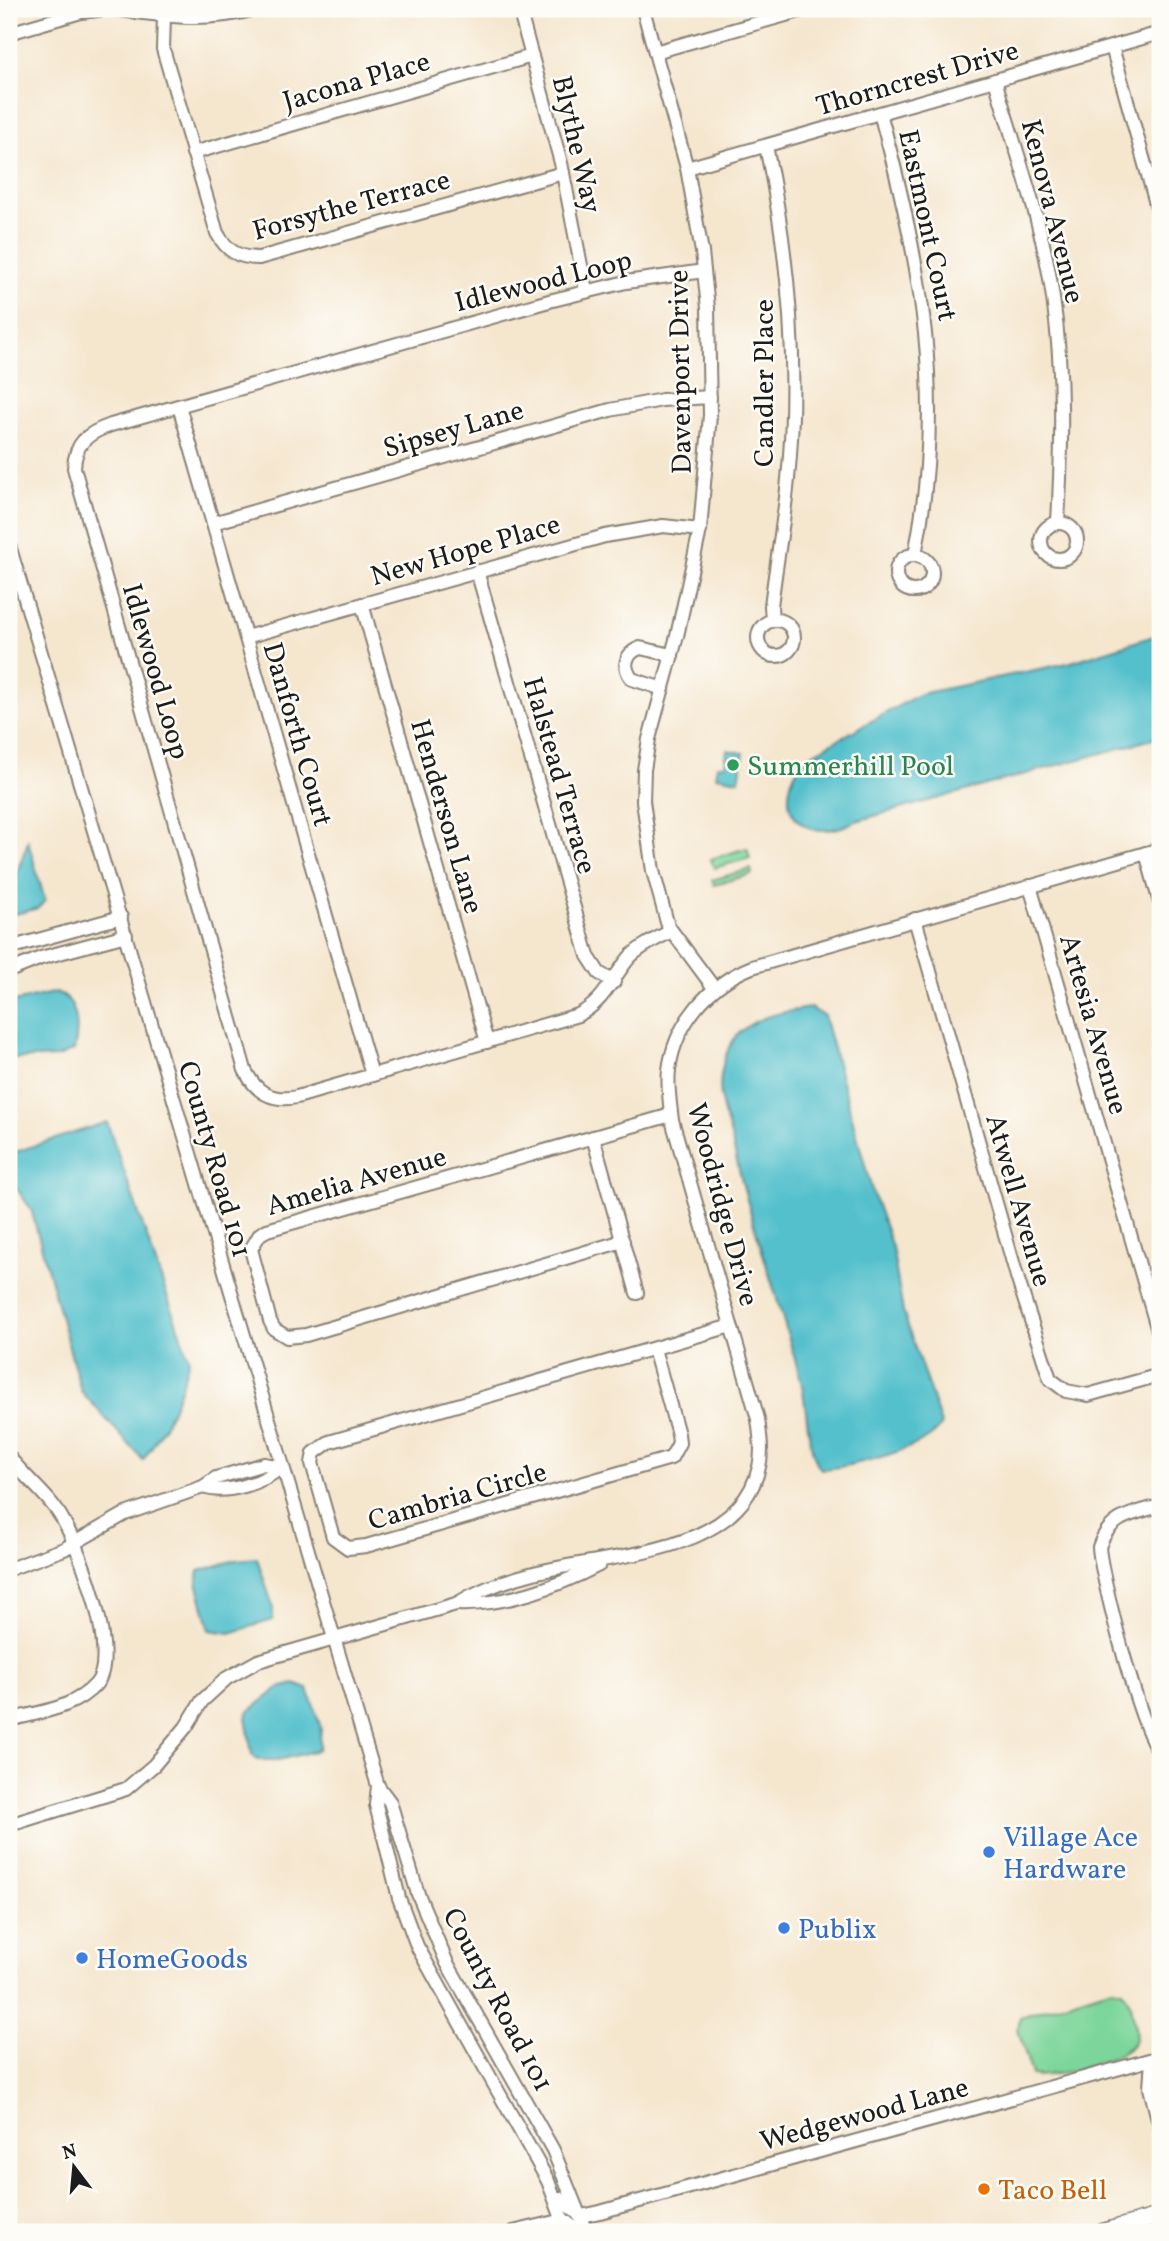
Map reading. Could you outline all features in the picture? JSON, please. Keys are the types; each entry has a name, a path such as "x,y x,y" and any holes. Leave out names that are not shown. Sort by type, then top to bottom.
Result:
{"main road":[{"path":"1103,2232 1160,2216"}],"street":[{"path":"9,33 81,12 109,9 213,19 256,9"},
{"name":"Blythe Way","path":"519,9 563,173 586,291"},
{"name":"Davenport Drive","path":"643,9 687,167 704,271 710,397 700,530 643,770 643,801 653,870 671,931 714,988"},
{"path":"655,52 807,9"},
{"name":"Forsythe Terrace","path":"164,16 163,48 217,233 229,250 247,258 268,256 563,173"},
{"name":"Thorncrest Drive","path":"687,167 1160,33"},
{"path":"1112,47 1160,218"},
{"name":"Jacona Place","path":"193,152 533,56"},
{"name":"Kenova Avenue","path":"995,80 1040,234 1053,297 1062,379 1058,522"},
{"name":"Eastmont Court","path":"880,113 915,249 928,345 929,445 915,555"},
{"name":"Candler Place","path":"766,146 786,259 793,385 789,478 771,606 772,620"},
{"name":"Idlewood Loop","path":"671,931 641,948 629,959 598,1002 578,1016 286,1099 266,1096 257,1089 245,1070 74,468 77,448 92,432 586,291 653,277 704,271"},
{"name":"Sipsey Lane","path":"213,523 590,415 662,400 710,397"},
{"name":"Danforth Court","path":"179,406 372,1075"},
{"name":"New Hope Place","path":"246,637 637,528 663,526 700,530"},
{"name":"County Road 101","path":"9,545 378,1786 390,1801 427,1919 447,1964 553,2150 582,2216 586,2232"},
{"name":"Halstead Terrace","path":"478,571 588,956 599,973 614,982"},
{"name":"Henderson Lane","path":"362,604 487,1042"},
{"path":"663,689 632,679 625,665 628,657 640,648 672,654"},
{"name":"Woodridge Drive","path":"9,1825 126,1789 154,1765 186,1727 202,1701 227,1678 258,1661 456,1604 479,1590 530,1574 605,1562 710,1530 728,1519 753,1485 760,1466 758,1419 671,1115 669,1070 675,1048 695,1008 714,988 752,967 1160,849"},
{"path":"1146,853 1160,903"},
{"name":"Artesia Avenue","path":"1030,886 1160,1338"},
{"path":"9,948 121,917"},
{"name":"Atwell Avenue","path":"915,919 1029,1318 1050,1379 1066,1391 1088,1395 1160,1375"},
{"path":"9,971 41,958 126,935"},
{"name":"Amelia Avenue","path":"623,1241 306,1335 286,1337 274,1329 270,1321 252,1256 253,1242 260,1234 671,1115"},
{"path":"593,1137 638,1293"},
{"name":"Cambria Circle","path":"654,1349 678,1434 679,1443 671,1458 366,1546 348,1548 334,1537 312,1462 319,1447 731,1326"},
{"path":"9,1457 52,1504 74,1544 93,1600 105,1650 104,1669 98,1682 71,1704 9,1720"},
{"path":"9,1569 74,1544 125,1514 203,1488 217,1492 271,1477 281,1467"},
{"path":"1160,1506 1120,1517 1109,1525 1099,1547 1141,1710 1151,1741 1160,1752"},
{"name":"County Road 101","path":"378,1786 376,1805 417,1945 548,2181 565,2226"},
{"path":"409,1924 427,1919"},
{"path":"478,2056 494,2047"},
{"path":"1156,2058 1160,2072"},
{"path":"1156,2058 1150,2088 1160,2127"},
{"name":"Wedgewood Lane","path":"582,2216 1156,2058"},
{"path":"548,2181 565,2205 582,2216"},
{"path":"513,2232 565,2226 579,2232"}],"green space":[{"path":"747,848 750,858 714,868 711,859"},
{"path":"751,869 752,874 714,885 712,880"},
{"path":"1112,1988 1122,1990 1130,2005 1136,2035 1128,2049 1087,2067 1041,2076 1032,2075 1018,2030 1020,2017"}],"water":[{"path":"1160,634 1160,737 836,828 819,830 805,826 795,817 790,805 789,791 794,775 805,758 920,694 1068,663"},
{"name":"Summerhill Pool","path":"727,750 744,753 739,780 716,776 718,765 725,765"},
{"path":"28,841 45,901 38,908 12,915 9,914 11,894"},
{"path":"56,992 69,1002 76,1016 74,1050 58,1057 9,1059 9,1003"},
{"path":"811,1008 824,1016 873,1194 892,1247 903,1312 941,1424 935,1433 906,1449 868,1461 821,1469 813,1451 801,1381 746,1198 720,1090 726,1055 735,1038 744,1029 764,1018"},
{"path":"107,1122 189,1359 171,1412 143,1460 81,1391 31,1209 9,1178 9,1154"},
{"path":"257,1558 273,1607 273,1620 230,1633 210,1630 197,1582 199,1571 235,1560"},
{"path":"295,1684 308,1689 321,1728 319,1750 278,1760 257,1760 252,1755 246,1717 248,1712 279,1688"}],"place":[{"name":"Summerhill Pool","path":"733,765"},
{"name":"Village Ace Hardware","path":"989,1852"},
{"name":"Publix","path":"784,1928"},
{"name":"HomeGoods","path":"82,1958"},
{"name":"Taco Bell","path":"984,2189"}]}
